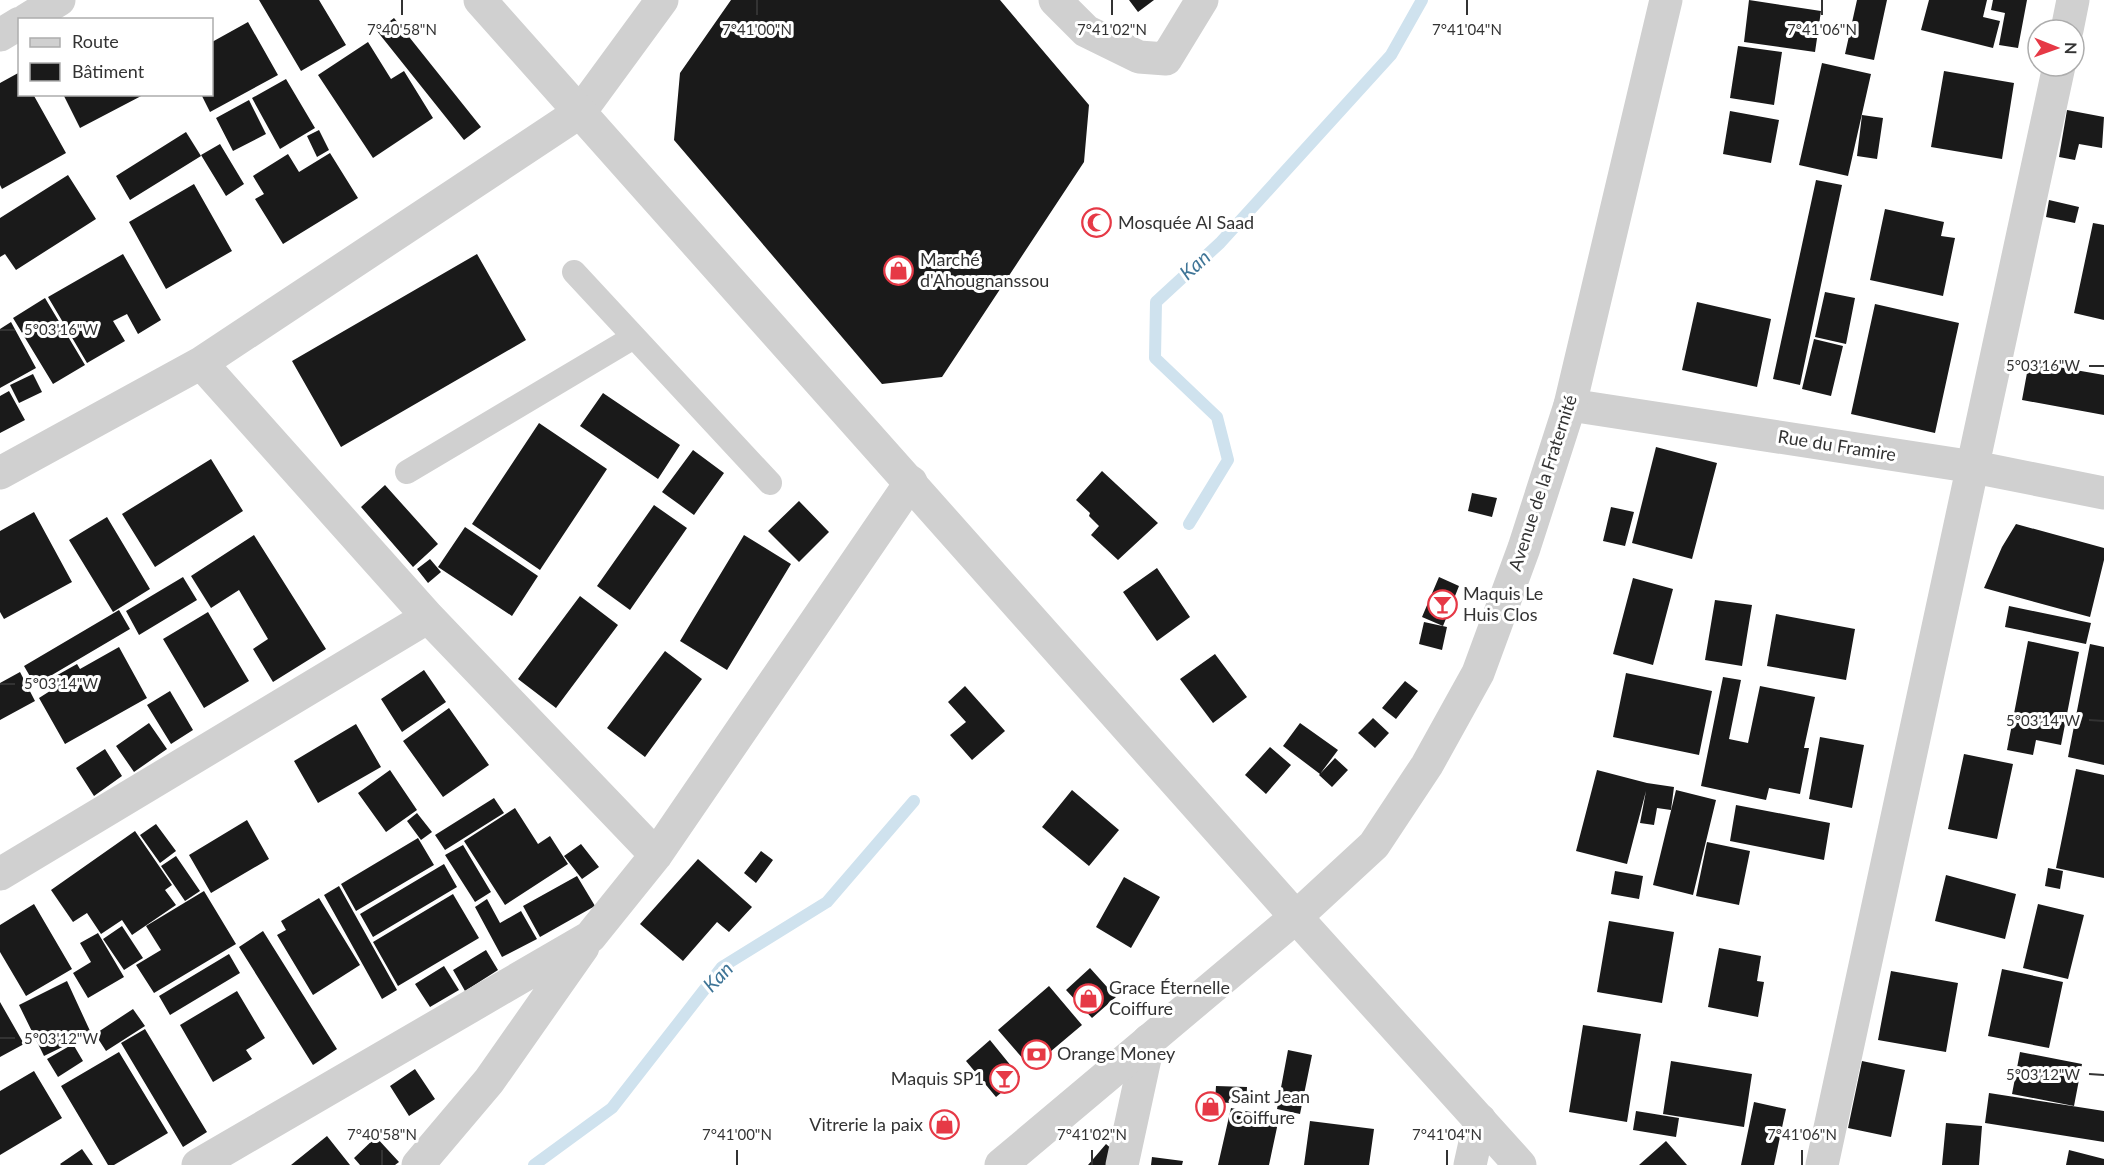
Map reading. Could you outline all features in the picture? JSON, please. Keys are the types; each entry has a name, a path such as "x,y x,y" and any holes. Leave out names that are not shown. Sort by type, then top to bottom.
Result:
{"street":[{"path":"29,18 59,0"},
{"path":"480,0 1296,917 1520,1165"},
{"path":"0,474 201,363 580,112 662,0"},
{"path":"1055,0 1086,31 1139,57 1166,59 1202,0"},
{"name":"Avenue de la Fraternité","path":"1001,1165 1296,917 1374,845 1427,765 1478,673 1524,548 1570,405 1666,0"},
{"path":"2069,18 2073,0"},
{"path":"0,35 18,24"},
{"path":"1821,1165 2056,78"},
{"path":"201,363 428,617 656,855"},
{"name":"Rue du Framire","path":"1570,405 1974,467 2104,493"},
{"path":"418,1165 489,1081 590,937 656,855 911,482"},
{"path":"0,874 428,617"},
{"path":"198,1165 590,937"},
{"path":"1122,1165 1149,1040"},
{"path":"1470,1165 1480,1120"}],"lane":[{"path":"574,272 770,483"},
{"path":"407,472 634,337"}],"building":[{"path":"259,0 319,0 346,45 301,71"},
{"name":"Marché d'Ahougnanssou","path":"731,0 1000,0 1089,105 1084,162 942,377 882,384 674,140 680,73"},
{"path":"1129,0 1154,0 1138,12"},
{"path":"1749,0 1821,11 1815,52 1744,42"},
{"path":"1857,0 1887,0 1874,60 1845,54"},
{"path":"1929,0 1987,0 1983,17 2000,21 1993,48 1921,30"},
{"path":"1993,0 2027,0 2018,48 1999,45 2005,13 1991,10"},
{"path":"394,18 481,127 464,140 377,31"},
{"path":"248,22 278,75 210,112 202,96 213,96 213,41"},
{"path":"368,42 391,79 404,71 433,118 373,158 318,75"},
{"path":"1738,46 1782,52 1774,105 1730,98"},
{"path":"1822,63 1871,74 1848,176 1799,165"},
{"path":"1944,71 2014,83 2002,159 1931,147"},
{"path":"18,73 18,96 34,96 66,153 2,189 0,185 0,83"},
{"path":"286,79 315,128 280,149 252,98"},
{"path":"64,96 141,96 80,128"},
{"path":"249,100 266,134 233,151 216,118"},
{"path":"2067,110 2104,117 2102,148 2079,144 2075,160 2059,157"},
{"path":"1730,111 1779,120 1771,163 1723,154"},
{"path":"1862,115 1883,118 1877,159 1857,156"},
{"path":"319,130 329,150 317,157 307,136"},
{"path":"186,132 201,156 130,200 116,176"},
{"path":"220,144 244,184 226,196 201,155"},
{"path":"330,153 358,198 283,244 255,199 264,194 253,176 288,154 299,172"},
{"path":"68,175 96,219 16,270 5,254 0,257 0,218"},
{"path":"1816,180 1842,185 1800,385 1773,379"},
{"path":"194,184 232,251 166,289 129,222"},
{"path":"2049,200 2079,207 2075,223 2046,217"},
{"path":"1885,209 1944,222 1941,236 1955,238 1943,296 1870,280"},
{"path":"2093,223 2104,225 2104,320 2074,313"},
{"path":"123,254 161,320 138,334 127,314 113,321 125,341 87,363 48,297"},
{"path":"477,254 526,340 341,447 292,361"},
{"path":"1825,292 1855,298 1846,344 1815,337"},
{"path":"45,298 85,365 53,384 13,318"},
{"path":"1697,302 1771,319 1757,387 1682,370"},
{"path":"1875,304 1959,323 1935,433 1851,414"},
{"path":"11,322 36,368 0,388 0,329"},
{"path":"1814,339 1843,346 1831,396 1802,389"},
{"path":"2029,362 2104,375 2104,415 2022,400"},
{"path":"33,374 42,392 19,403 10,385"},
{"path":"9,391 25,420 0,433 0,396"},
{"path":"603,393 680,445 658,479 580,426"},
{"path":"539,423 607,469 540,570 472,524"},
{"path":"1656,447 1717,463 1692,559 1632,543"},
{"path":"693,450 724,473 694,515 662,492"},
{"path":"211,459 243,511 155,567 122,514"},
{"path":"1102,471 1158,523 1118,560 1091,535 1099,526 1089,516 1090,513 1076,500"},
{"path":"385,485 438,544 413,567 361,507"},
{"path":"1472,493 1497,498 1492,517 1468,511"},
{"path":"799,501 829,532 799,562 768,531"},
{"path":"654,505 687,528 630,610 597,586"},
{"path":"1611,507 1634,512 1625,546 1603,541"},
{"path":"34,512 72,582 4,619 0,612 0,531"},
{"path":"107,517 150,589 113,612 69,540"},
{"path":"2016,524 2104,548 2104,560 2090,617 1984,588 2002,547"},
{"path":"465,527 538,576 512,616 438,567"},
{"path":"254,535 326,649 273,682 253,649 268,639 239,590 211,608 191,576"},
{"path":"744,535 791,564 727,670 680,641"},
{"path":"430,559 441,572 428,583 417,569"},
{"path":"1157,568 1190,617 1157,641 1123,592"},
{"path":"183,577 197,600 139,635 126,611"},
{"path":"1439,577 1459,586 1443,626 1422,617"},
{"path":"1633,578 1673,589 1653,665 1613,654"},
{"path":"580,596 618,625 556,708 518,679"},
{"path":"1715,600 1752,605 1742,666 1705,660"},
{"path":"2009,606 2091,623 2086,644 2005,627"},
{"path":"119,610 130,629 35,685 24,666"},
{"path":"208,612 249,681 204,708 163,639"},
{"path":"1776,614 1855,629 1846,680 1767,666"},
{"path":"1424,622 1447,627 1442,650 1419,644"},
{"path":"2028,641 2079,652 2061,745 2036,740 2033,755 2007,750"},
{"path":"2090,644 2104,647 2104,765 2068,757"},
{"path":"119,647 147,698 65,744 39,698 50,691 45,682 77,664 80,669"},
{"path":"665,651 702,679 645,757 607,728"},
{"path":"1215,654 1247,697 1213,723 1180,679"},
{"path":"424,670 446,702 402,732 381,699"},
{"path":"20,672 35,701 0,720 0,683"},
{"path":"1626,673 1712,691 1699,755 1613,737"},
{"path":"1723,677 1741,680 1729,739 1748,743 1760,686 1815,697 1804,748 1809,748 1800,794 1769,788 1766,800 1701,786"},
{"path":"1405,681 1418,691 1396,719 1382,708"},
{"path":"965,686 1005,731 972,760 950,735 966,722 948,702"},
{"path":"170,691 193,730 171,744 147,705"},
{"path":"449,708 489,765 443,797 403,741"},
{"path":"1373,718 1389,733 1375,748 1358,733"},
{"path":"149,723 167,749 134,772 116,746"},
{"path":"1300,723 1338,750 1320,774 1283,746"},
{"path":"356,724 381,767 318,803 294,761"},
{"path":"1820,737 1864,745 1852,808 1809,799"},
{"path":"1270,747 1291,765 1266,794 1245,775"},
{"path":"105,749 122,776 94,796 76,768"},
{"path":"1964,754 2013,764 1997,839 1948,829"},
{"path":"1335,758 1348,770 1332,787 1319,775"},
{"path":"2076,769 2104,775 2104,878 2056,868"},
{"path":"390,770 417,810 386,832 358,793"},
{"path":"1597,770 1647,783 1674,787 1671,810 1657,808 1654,825 1640,823 1646,791 1627,864 1576,851"},
{"path":"1072,790 1119,830 1089,866 1042,827"},
{"path":"1676,790 1716,800 1693,895 1653,885"},
{"path":"494,798 504,813 445,850 435,835"},
{"path":"1736,805 1830,823 1824,860 1730,841"},
{"path":"515,808 538,844 550,836 568,864 505,905 464,841"},
{"path":"417,813 432,832 421,840 407,821"},
{"path":"247,820 269,859 211,893 189,855"},
{"path":"156,824 176,851 160,863 140,835"},
{"path":"135,831 172,885 165,890 176,905 132,935 122,920 101,934 87,913 73,922 51,890"},
{"path":"418,838 434,865 356,911 341,884"},
{"path":"1707,842 1750,851 1739,905 1696,896"},
{"path":"581,844 599,867 582,879 564,856"},
{"path":"463,845 491,892 475,902 445,855"},
{"path":"761,851 773,860 756,883 744,873"},
{"path":"176,856 200,891 185,901 161,866"},
{"path":"698,859 752,907 729,932 717,922 683,961 640,924"},
{"path":"444,864 457,887 373,937 360,914"},
{"path":"2048,868 2063,871 2060,889 2045,886"},
{"path":"1615,871 1643,876 1639,899 1611,894"},
{"path":"1946,875 2016,894 2005,939 1935,921"},
{"path":"577,876 595,906 540,937 523,906"},
{"path":"1124,877 1160,897 1131,948 1096,927"},
{"path":"339,886 397,990 382,999 324,895"},
{"path":"204,891 236,944 154,993 136,965 161,950 146,926"},
{"path":"453,894 479,938 398,986 373,942"},
{"path":"319,898 360,965 313,995 277,935 286,930 281,921"},
{"path":"487,899 500,923 521,911 537,939 502,957 475,907"},
{"path":"34,904 72,969 26,996 0,952 0,925"},
{"path":"2038,904 2084,915 2068,979 2023,968"},
{"path":"1609,921 1674,932 1662,1003 1597,992"},
{"path":"122,926 143,958 124,970 103,939"},
{"path":"263,931 337,1049 313,1065 239,947"},
{"path":"98,933 124,977 88,998 73,973 91,962 80,943"},
{"path":"1719,948 1761,956 1757,981 1764,982 1758,1017 1708,1007"},
{"path":"486,950 498,970 465,991 453,970"},
{"path":"229,954 240,973 170,1015 159,996"},
{"path":"444,966 459,990 430,1007 415,984"},
{"path":"1090,968 1116,997 1092,1018 1066,990"},
{"path":"2002,969 2063,982 2049,1048 1988,1036"},
{"path":"1891,971 1958,983 1946,1052 1878,1040"},
{"path":"67,981 91,1033 44,1056 19,1005"},
{"path":"1049,986 1082,1025 1031,1068 998,1030"},
{"path":"237,991 265,1038 246,1050 252,1059 213,1082 180,1025"},
{"path":"0,1002 24,1044 0,1057"},
{"path":"133,1009 145,1026 106,1051 95,1034"},
{"path":"1583,1025 1641,1034 1627,1122 1569,1112"},
{"path":"145,1029 207,1132 183,1147 121,1043"},
{"path":"990,1040 1020,1077 996,1097 966,1061"},
{"path":"73,1044 83,1061 58,1077 47,1059"},
{"path":"1288,1050 1312,1055 1300,1114 1277,1109"},
{"path":"119,1052 168,1133 114,1165 108,1165 61,1086"},
{"path":"2020,1052 2082,1064 2074,1106 2012,1094"},
{"path":"1671,1061 1752,1074 1744,1127 1663,1114"},
{"path":"1862,1061 1905,1070 1891,1137 1848,1128"},
{"path":"415,1069 435,1099 409,1116 390,1086"},
{"path":"34,1071 62,1118 0,1155 0,1091"},
{"path":"1216,1086 1247,1087 1246,1104 1215,1102"},
{"path":"1989,1093 2104,1111 2104,1142 1985,1123"},
{"path":"1754,1102 1786,1109 1774,1165 1741,1165"},
{"path":"1231,1108 1279,1118 1269,1165 1218,1165"},
{"path":"1636,1111 1679,1118 1676,1137 1633,1130"},
{"path":"1310,1121 1374,1129 1369,1165 1304,1165"},
{"path":"1946,1123 1982,1126 1979,1165 1942,1165"},
{"path":"327,1136 350,1165 291,1165"},
{"path":"376,1137 399,1162 395,1165 360,1165 354,1158"},
{"path":"1666,1141 1687,1165 1639,1165"},
{"path":"1106,1144 1121,1157 1114,1165 1088,1165"},
{"path":"82,1149 93,1165 60,1164"},
{"path":"2069,1150 2104,1159 2104,1165 2066,1165"},
{"path":"1152,1157 1183,1161 1182,1165 1151,1165"}],"waterway":[{"name":"Kan","path":"1189,524 1228,460 1217,417 1155,358 1156,302 1220,243 1391,55 1422,0"},
{"name":"Kan","path":"534,1165 612,1108 722,967 827,902 914,801"}],"place":[{"name":"Mosquée Al Saad","path":"1097,223"},
{"name":"Marché d'Ahougnanssou","path":"899,270"},
{"name":"Maquis Le Huis Clos","path":"1442,604"},
{"name":"Grace Éternelle Coiffure","path":"1088,998"},
{"name":"Orange Money","path":"1036,1054"},
{"name":"Maquis SP1","path":"1005,1079"},
{"name":"Saint Jean Coiffure","path":"1210,1107"},
{"name":"Vitrerie la paix","path":"944,1125"}]}
